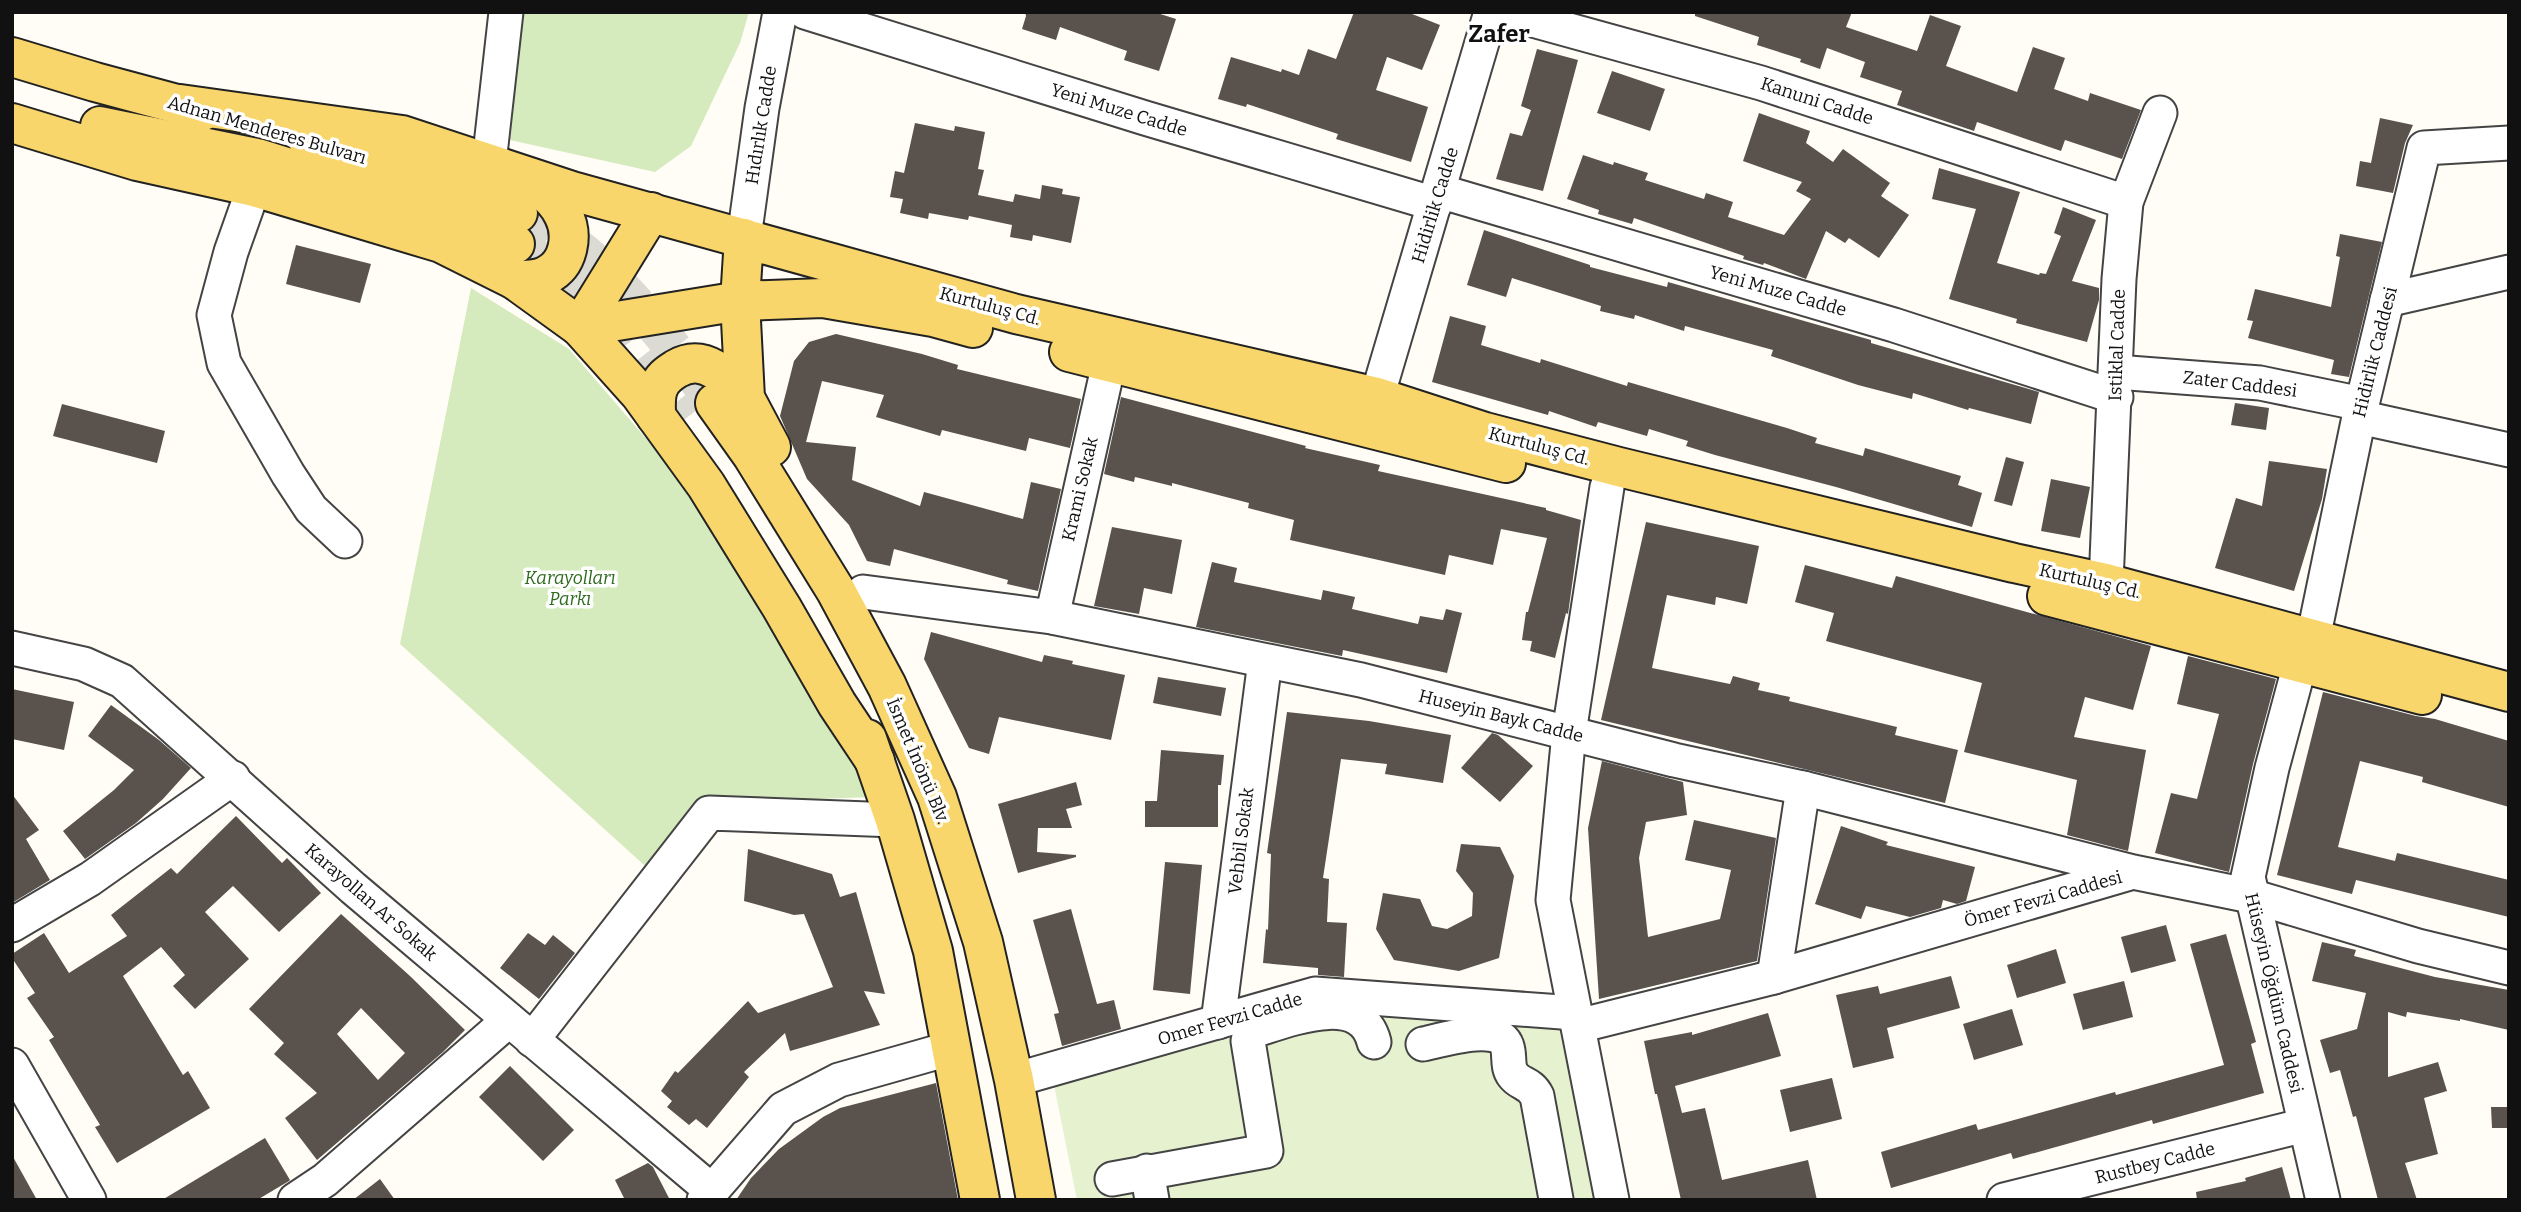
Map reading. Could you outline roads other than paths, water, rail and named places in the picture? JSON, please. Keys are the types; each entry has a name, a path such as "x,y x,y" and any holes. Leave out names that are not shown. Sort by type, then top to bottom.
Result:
{"main road":[{"name":"Adnan Menderes Bulvarı","path":"12,57 458,187 516,246"},
{"name":"Kurtuluş Cd.","path":"180,104 402,135 572,191 1016,314 1377,397 1485,432 1698,488 2106,583 2307,652 2509,716"},
{"name":"Adnan Menderes Bulvarı","path":"12,106 257,158 463,222 516,246"},
{"path":"12,123 137,161 254,187 441,243 516,246 546,276 557,268 565,257 569,243 565,216 557,203 529,176"},
{"path":"12,151 108,152"},
{"path":"580,327 651,212"},
{"path":"744,238 740,302 744,353"},
{"path":"516,246 580,327 640,394 701,408 772,447 845,559 925,714 964,835 983,942"},
{"name":"Kurtuluş Cd.","path":"580,327 740,302 823,298 933,317 1607,487 2307,652 2509,692"},
{"path":"701,408 744,353 775,325 823,298"},
{"name":"İsmet İnönü Blv.","path":"701,408 713,449 811,613 850,687 895,820 933,951 980,1200"},
{"name":"İsmet İnönü Blv.","path":"701,408 752,455 836,591 887,686 937,797 983,942 1014,1080 1036,1200"}],"street":[{"path":"489,163 506,12"},
{"name":"Hıdırlık Cadde","path":"744,238 762,108 780,12"},
{"name":"Yeni Muze Cadde","path":"805,12 1146,118 2116,384"},
{"name":"Hidirlik Cadde","path":"1377,397 1491,12"},
{"name":"Kanuni Cadde","path":"1504,12 1761,83 2126,202"},
{"name":"Istiklal Cadde","path":"2106,583 2119,279 2126,202 2160,113"},
{"name":"Hidirlik Caddesi","path":"2307,652 2360,411 2424,148 2509,143"},
{"path":"254,187 231,252 214,315 224,363 310,509 345,541"},
{"path":"2387,300 2509,272"},
{"name":"Krami Sokak","path":"1052,617 1110,363"},
{"name":"Zater Caddesi","path":"2116,384 2260,383 2509,450"},
{"path":"1607,487 1569,733 1553,900 1612,1200"},
{"name":"Huseyin Bayk Cadde","path":"863,592 1052,617 1361,680 1674,760 1803,788 2133,873"},
{"name":"Karayollan Ar Sokak","path":"12,648 84,664 122,681 353,888 520,1030 708,1196"},
{"name":"Hüseyin Öğdüm Caddesi","path":"2307,652 2272,768 2248,877 2323,1200"},
{"name":"Vehbil Sokak","path":"1218,1022 1265,661"},
{"path":"12,925 90,879 233,778"},
{"path":"1773,977 1803,788"},
{"path":"295,1200 325,1180 520,1030 709,813 895,820"},
{"name":"Ömer Fevzi Caddesi","path":"1576,1020 1773,977 2133,873 2251,896 2418,946 2509,968"},
{"name":"Omer Fevzi Cadde","path":"1014,1080 1315,995 1576,1020"},
{"path":"1112,1179 1150,1185 1266,1151 1248,1041 1251,1032 1316,1014 1345,1013 1358,1017 1365,1023 1371,1030 1374,1042"},
{"path":"1423,1044 1462,1035 1493,1033 1502,1037 1507,1045 1510,1071 1515,1079 1533,1088 1537,1096 1558,1199"},
{"path":"708,1196 783,1108 839,1080 952,1048"},
{"path":"12,1065 89,1200"},
{"name":"Rustbey Cadde","path":"2004,1200 2305,1125"}],"tunnel":[{"path":"518,213 570,242 610,276 648,317 715,403"},
{"path":"515,244 569,280 621,329 689,416"}],"district":[{"name":"Zafer","path":"1499,34"}],"park label":[{"name":"Karayolları Parkı","path":"570,588"}]}
